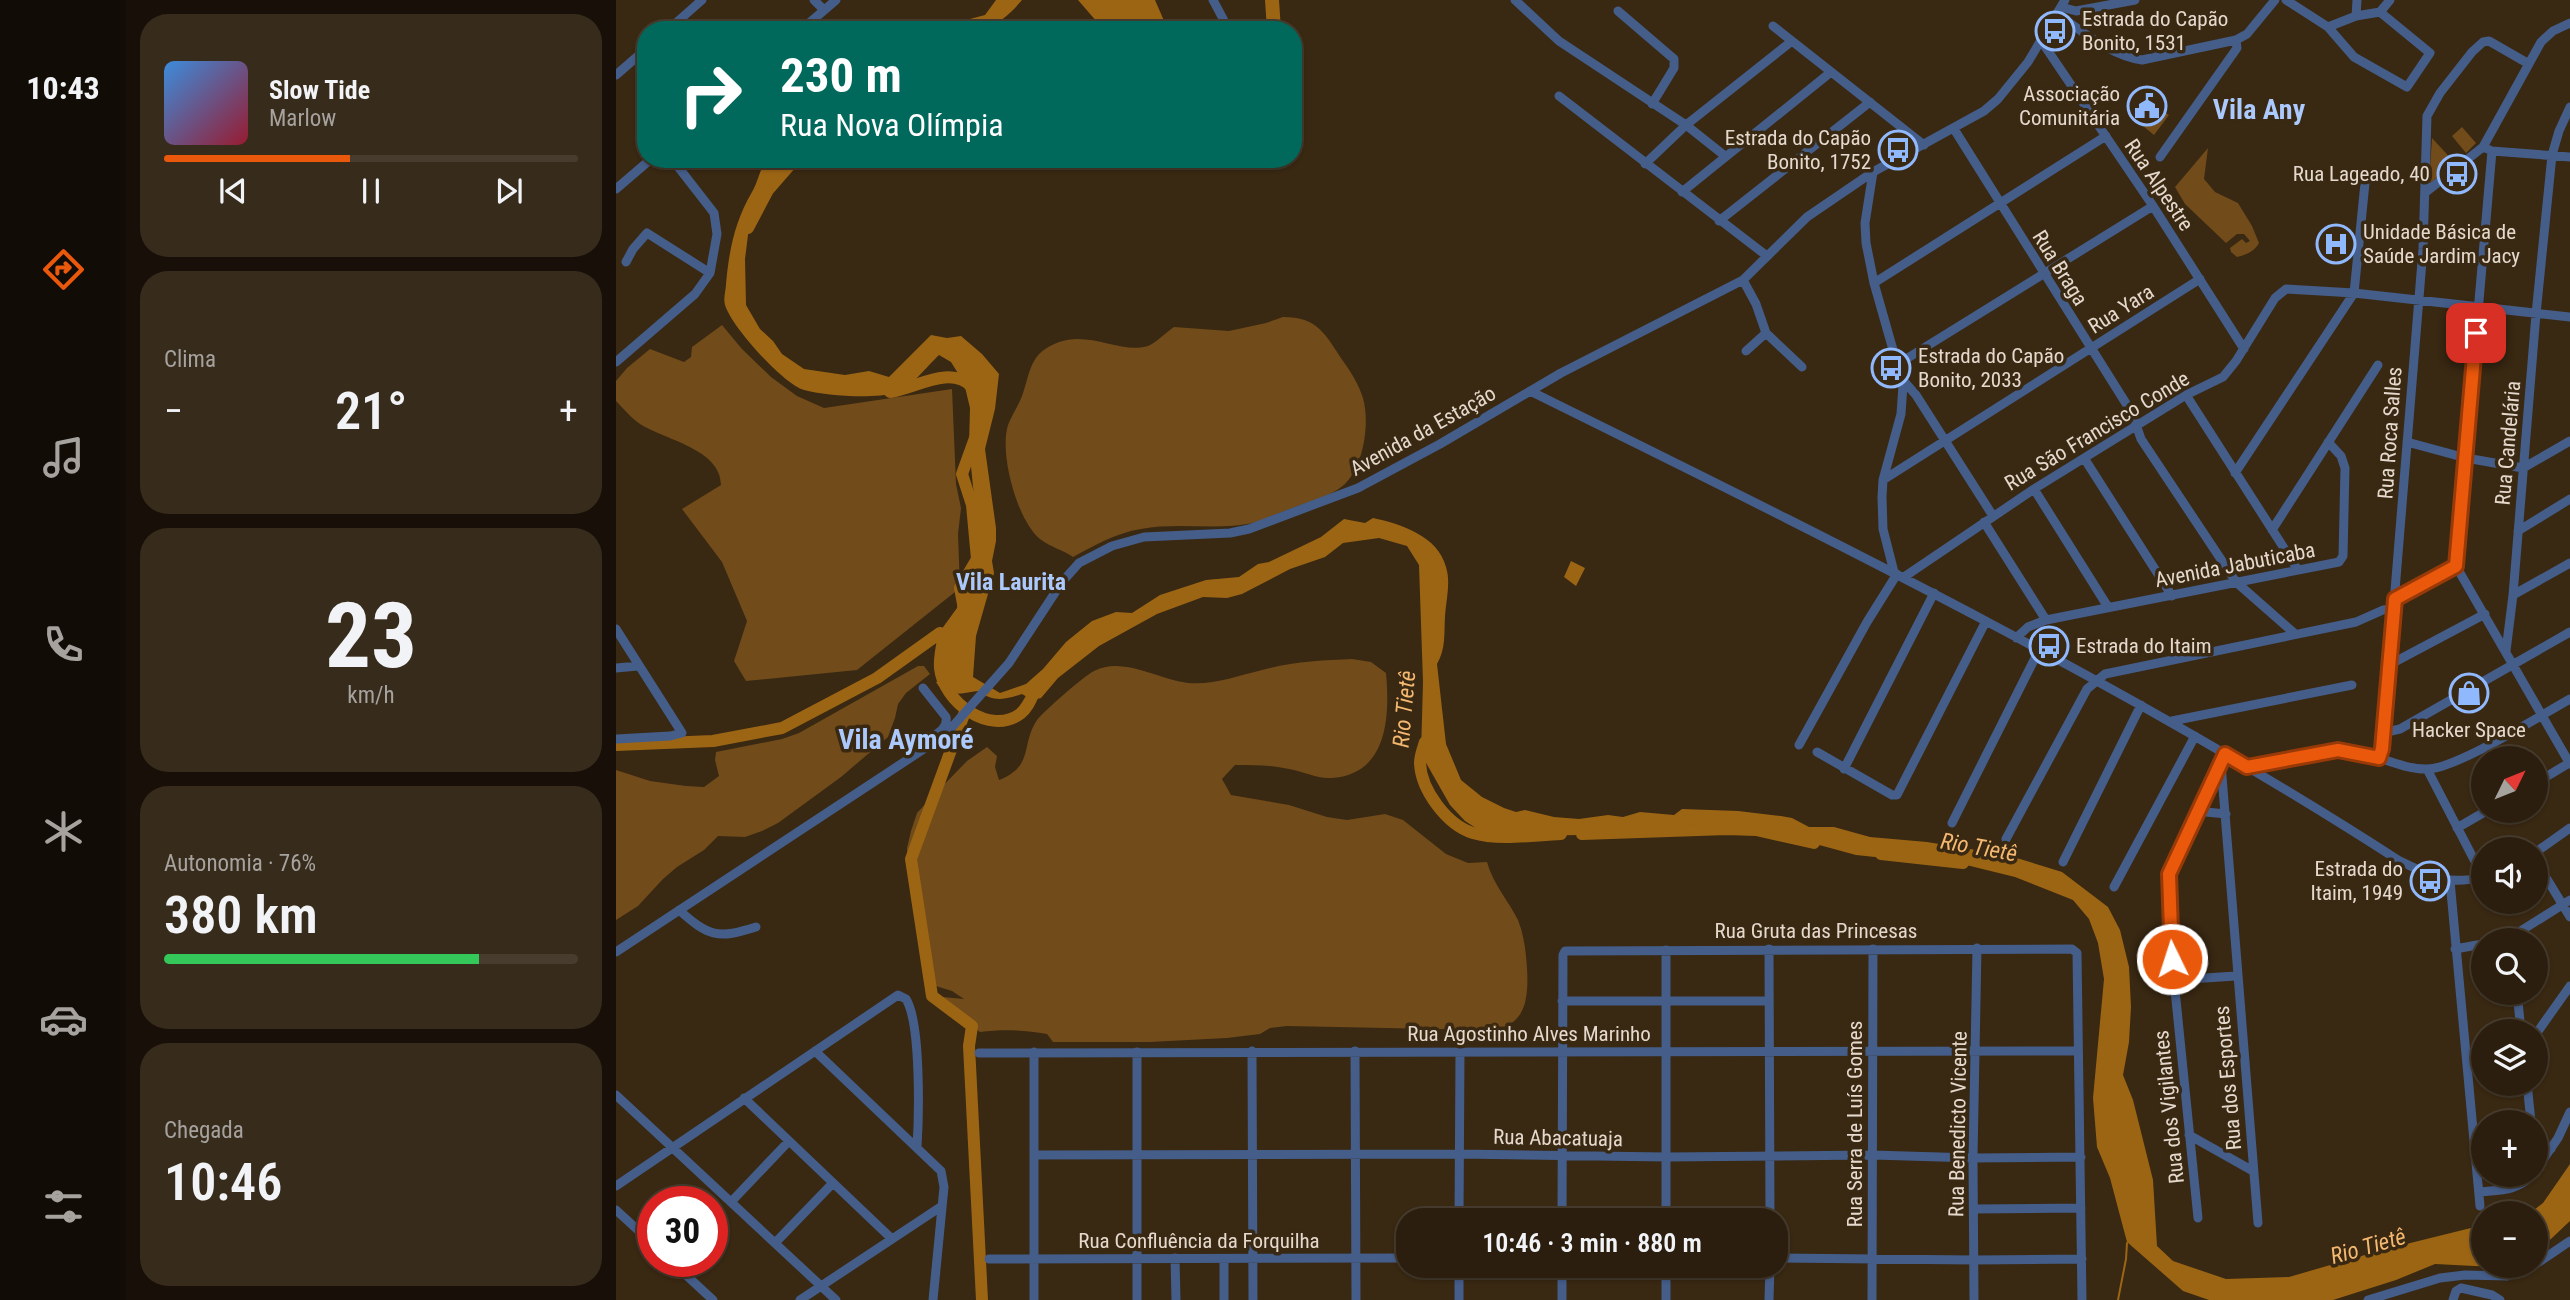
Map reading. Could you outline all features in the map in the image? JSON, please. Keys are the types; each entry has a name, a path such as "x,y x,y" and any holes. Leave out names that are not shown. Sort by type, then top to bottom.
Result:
{"street":[{"path":"678,21 702,0"},
{"path":"814,0 824,10"},
{"path":"811,21 836,0"},
{"path":"1213,0 1224,21"},
{"path":"2061,7 2076,11 2135,0"},
{"path":"2061,7 2111,49 2142,60 2236,40 2247,34 2275,0"},
{"path":"2287,0 2328,27 2354,57 2407,87 2430,52 2380,12"},
{"path":"2356,16 2357,0"},
{"path":"2328,27 2356,16 2380,12 2390,0"},
{"path":"1521,2 1559,40 1686,125 1725,156"},
{"name":"Avenida da Estação","path":"906,762 932,746 995,681 1023,644 1062,582 1079,564 1096,553 1144,537 1230,533 1248,529 1358,488 1405,464 1530,391 1742,280 1807,217 1873,172 1984,111 1998,99 2042,41 2061,7"},
{"path":"1618,11 1674,59 1674,68 1652,104"},
{"path":"2548,776 2570,764 2456,566 2478,308 2487,149 2529,64 2546,36 2570,23"},
{"path":"1773,26 1924,145"},
{"path":"2160,157 2237,48 2236,40"},
{"path":"1646,164 1686,125 1792,41"},
{"name":"Rua Alpestre","path":"2042,41 2153,206 2244,349"},
{"name":"Rua Roca Salles","path":"2379,758 2382,749 2407,442 2426,192 2429,110 2472,52 2483,42 2489,41 2529,64"},
{"path":"616,75 637,57"},
{"path":"1682,192 1831,72"},
{"path":"1559,96 1767,256"},
{"path":"1719,221 1870,102"},
{"name":"Rua Candelária","path":"2506,651 2552,155 2559,131 2570,109"},
{"name":"Rua Braga","path":"1954,129 2132,413 2141,439 2236,582 2294,634"},
{"path":"1874,283 2106,136"},
{"path":"2426,192 2487,149 2570,157"},
{"path":"616,189 640,168"},
{"path":"616,362 695,294 710,273 717,234 714,213 679,168"},
{"path":"1873,172 1866,243 1874,283 1902,379 1901,414 1883,480 1883,528 1898,575"},
{"path":"2235,473 2354,293 2366,173"},
{"path":"1898,364 2153,206"},
{"path":"626,262 633,248 647,233 710,273"},
{"name":"Rua Yara","path":"1883,480 2200,279"},
{"path":"1742,280 1756,304 1766,333 1802,367"},
{"name":"Rua São Francisco Conde","path":"1898,575 2186,395 2222,377 2282,291 2291,288 2337,292"},
{"path":"2339,313 2337,292 2570,317"},
{"path":"1746,351 1766,333"},
{"path":"2272,530 2378,365"},
{"path":"1902,379 1916,395 1945,441 2046,620"},
{"path":"1530,391 1934,593 2096,679 2172,721 2223,758 2247,767 2398,860 2429,875 2450,881 2471,878"},
{"path":"2186,395 2298,570"},
{"path":"2407,442 2466,458 2523,468 2570,441"},
{"name":"Avenida Jabuticaba","path":"2016,638 2028,627 2046,620 2337,563 2343,558 2344,462 2328,442"},
{"path":"2084,458 2172,596"},
{"path":"2034,489 2108,607"},
{"path":"2518,530 2570,499"},
{"path":"2513,595 2570,563"},
{"path":"2006,839 2087,689 2096,679 2132,667 2356,622 2394,604 2456,566"},
{"path":"1799,745 1867,622 1898,575"},
{"path":"1844,769 1934,593"},
{"path":"2389,664 2484,614"},
{"path":"1817,752 1896,796 1986,621"},
{"path":"616,629 682,733 616,739"},
{"path":"2382,733 2400,729 2570,632"},
{"path":"1952,823 2039,650"},
{"path":"616,668 638,666"},
{"path":"2172,721 2352,685"},
{"path":"616,952 906,762 943,728 946,721 946,717 923,688"},
{"path":"2247,767 2338,750 2427,769 2471,754 2570,699"},
{"path":"2063,862 2141,705"},
{"path":"2114,887 2195,736"},
{"name":"Rua dos Vigilantes","path":"2198,1218 2174,980 2169,874 2196,811 2223,758"},
{"name":"Rua dos Esportes","path":"2223,758 2236,976 2258,1223"},
{"path":"2427,769 2471,854"},
{"path":"2196,811 2226,814"},
{"path":"2457,828 2471,820"},
{"path":"2548,844 2570,828"},
{"path":"2548,878 2566,903 2570,917"},
{"path":"2450,881 2480,1201"},
{"path":"2526,928 2566,903"},
{"path":"679,910 709,934 723,935 756,927"},
{"path":"2455,949 2471,946"},
{"name":"Rua Gruta das Princesas","path":"1562,1001 1563,955 1567,951 1977,948 2075,951 2078,1051"},
{"name":"Rua Benedicto Vicente","path":"1974,1300 1973,1158 1977,948"},
{"path":"1769,949 1770,1208"},
{"name":"Rua Serra de Luís Gomes","path":"1872,1300 1874,949"},
{"path":"1666,950 1666,1208"},
{"path":"2174,980 2236,976"},
{"path":"2546,1019 2570,986"},
{"path":"616,1186 894,996 901,995 909,1002 912,1016 918,1088 917,1147"},
{"path":"1562,1208 1562,1001 1769,1001"},
{"path":"815,1051 941,1171 944,1187 933,1300"},
{"path":"1252,1051 1253,1300"},
{"path":"1355,1051 1356,1300"},
{"path":"2078,1051 2082,1300"},
{"name":"Rua Agostinho Alves Marinho","path":"979,1053 2078,1051"},
{"path":"1034,1052 1034,1300"},
{"path":"1137,1052 1138,1300"},
{"path":"1459,1208 1460,1052"},
{"path":"616,1094 836,1300"},
{"path":"744,1098 892,1239"},
{"path":"2548,1153 2570,1112"},
{"path":"2189,1135 2253,1171"},
{"path":"732,1202 789,1141"},
{"name":"Rua Abacatuaja","path":"1034,1155 1459,1154 1667,1157 1873,1154 1973,1158 2081,1157"},
{"path":"775,1243 833,1183"},
{"path":"2479,1189 2518,1187"},
{"path":"800,1300 942,1206"},
{"path":"1974,1209 2081,1208"},
{"path":"616,1210 637,1229"},
{"path":"2548,1256 2570,1241"},
{"path":"1175,1258 1176,1300"},
{"name":"Rua Confluência da Forquilha","path":"989,1259 1396,1258"},
{"path":"1788,1258 1974,1261 2082,1259"},
{"path":"1224,1259 1224,1300"},
{"path":"2368,1300 2398,1296 2449,1276 2471,1276"},
{"path":"688,1277 713,1300"},
{"path":"1459,1278 1459,1300"},
{"path":"1562,1278 1562,1300"},
{"path":"1666,1278 1666,1300"},
{"path":"1769,1300 1770,1278"},
{"path":"2454,1300 2459,1289 2492,1295 2500,1300"}],"shaded area":[{"path":"996,0 1022,0 999,21 962,21 985,15"},
{"path":"1078,0 1155,0 1164,21 1096,21"},
{"path":"1265,0 1279,0 1280,21 1266,21"},
{"path":"2157,107 2169,115 2154,135 2143,126"},
{"path":"2462,127 2476,143 2466,153 2452,136"},
{"path":"2432,138 2455,163 2429,184"},
{"path":"2208,148 2204,179 2215,192 2238,203 2259,243 2247,254 2237,257 2230,248 2242,239 2246,243 2250,241 2244,234 2237,234 2226,243 2185,204 2175,187"},
{"name":"Rio Tietê","path":"762,168 782,168 759,199 755,217 749,227 745,259 746,305 760,329 782,354 804,369 845,375 869,371 889,377 931,335 947,338 961,336 982,354 999,374 995,409 985,449 996,528 992,561 994,573 976,636 973,677 1000,693 1026,684 1066,642 1092,621 1116,612 1132,613 1160,595 1206,580 1239,577 1258,564 1269,562 1321,537 1344,519 1365,523 1373,518 1406,528 1427,539 1442,556 1446,567 1448,585 1444,641 1437,664 1446,744 1461,780 1482,797 1516,812 1525,810 1554,817 1579,819 1608,815 1623,817 1640,812 1674,815 1682,809 1781,816 1792,818 1809,827 1834,827 1870,837 1927,842 2007,855 2062,872 2108,907 2120,930 2129,967 2131,1007 2129,1042 2123,1075 2133,1100 2153,1180 2157,1246 2173,1261 2226,1279 2289,1277 2471,1228 2471,1266 2435,1264 2396,1280 2333,1300 2209,1300 2183,1291 2127,1242 2110,1178 2097,1147 2093,1098 2104,979 2098,943 2089,919 2073,900 2015,877 1954,862 1904,855 1856,855 1786,836 1706,824 1616,830 1584,835 1506,836 1482,832 1465,821 1450,805 1421,754 1423,682 1419,565 1407,546 1379,538 1343,543 1325,557 1290,569 1242,594 1227,598 1203,597 1157,614 1099,646 1058,678 1041,698 1032,700 1022,694 999,699 978,691 954,694 944,691 936,682 944,680 945,658 938,641 941,630 957,608 960,588 972,573 979,547 969,446 970,408 964,383 951,362 939,355 901,391 886,395 849,396 804,390 771,366 737,326 729,314 724,297 737,225"},
{"path":"1283,317 1305,320 1319,329 1349,370 1361,393 1366,419 1364,443 1357,466 1345,484 1325,496 1257,522 1234,526 1168,526 1141,529 1114,536 1073,557 1044,542 1032,530 1012,486 1006,437 1008,425 1036,357 1049,346 1071,339 1138,348 1151,345 1174,327 1229,331"},
{"path":"722,325 771,377 797,396 824,408 952,389 956,484 961,508 958,534 960,588 857,670 746,681 734,661 747,621 722,562 682,509 721,485 719,473 702,454 640,424 616,401 616,381 650,349 684,362 691,357 692,347"},
{"path":"1571,561 1585,568 1576,586 1564,577"},
{"path":"1352,659 1371,662 1386,673 1385,724 1375,755 1364,766 1350,774 1326,778 1276,767 1235,765 1222,779 1231,795 1289,805 1327,817 1347,820 1385,814 1403,820 1446,854 1468,863 1487,862 1522,932 1527,991 1517,1019 1509,1025 1486,1030 1287,1026 1270,1028 1260,1034 1227,1038 1150,1042 1053,1042 1047,1034 1006,1030 980,1032 932,996 964,999 952,991 926,983 927,965 918,889 908,867 907,848 917,813 967,761 987,747 997,756 995,767 999,780 1010,774 1022,761 1037,720 1082,680 1105,667 1129,667 1177,681 1207,683 1284,665"},
{"path":"918,666 924,666 930,674 906,693 898,704 888,737 841,777 778,823 762,831 745,837 718,836 704,850 663,879 638,906 616,920 616,770 650,781 704,787 719,776 716,752 799,733"},
{"path":"2570,1164 2570,1221 2548,1242 2548,1201 2544,1201"}],"waterway":[{"name":"Rio Tietê","path":"748,228 768,190 787,168"},
{"name":"Rio Tietê","path":"890,392 943,378 963,380 971,386"},
{"name":"Rio Tietê","path":"963,604 960,588 977,559 972,505 962,474 975,438"},
{"path":"616,745 713,741 782,728 877,678 940,633"},
{"name":"Rio Tietê","path":"944,636 940,664 943,681 950,693 970,712 995,721 1008,720 1023,711 1037,686"},
{"path":"966,709 911,859 932,996 972,1026 969,1046 982,1300"},
{"name":"Rio Tietê","path":"1425,742 1420,763 1425,784 1437,805 1463,829 1494,837 1561,834"},
{"name":"Rio Tietê","path":"1582,834 1756,830 1814,843"},
{"name":"Rio Tietê","path":"1881,854 1963,863"},
{"path":"2118,1300 2127,1243"}],"place":[{"name":"Estrada do Capão Bonito, 1531","path":"2055,31"},
{"name":"Associação Comunitária","path":"2147,106"},
{"name":"Estrada do Capão Bonito, 1752","path":"1898,150"},
{"name":"Rua Lageado, 40","path":"2457,174"},
{"name":"Unidade Básica de Saúde Jardim Jacy","path":"2336,244"},
{"name":"Estrada do Capão Bonito, 2033","path":"1891,368"},
{"name":"Estrada do Itaim","path":"2049,646"},
{"name":"Hacker Space","path":"2469,693"},
{"name":"Estrada do Itaim, 1949","path":"2430,881"}],"district":[{"name":"Vila Any","path":"2259,109"},
{"name":"Vila Laurita","path":"1011,582"},
{"name":"Vila Aymoré","path":"906,739"}],"route":[{"path":"2172,959 2169,874 2225,754 2247,767 2338,750 2379,758 2395,599 2456,566 2476,333"}]}
